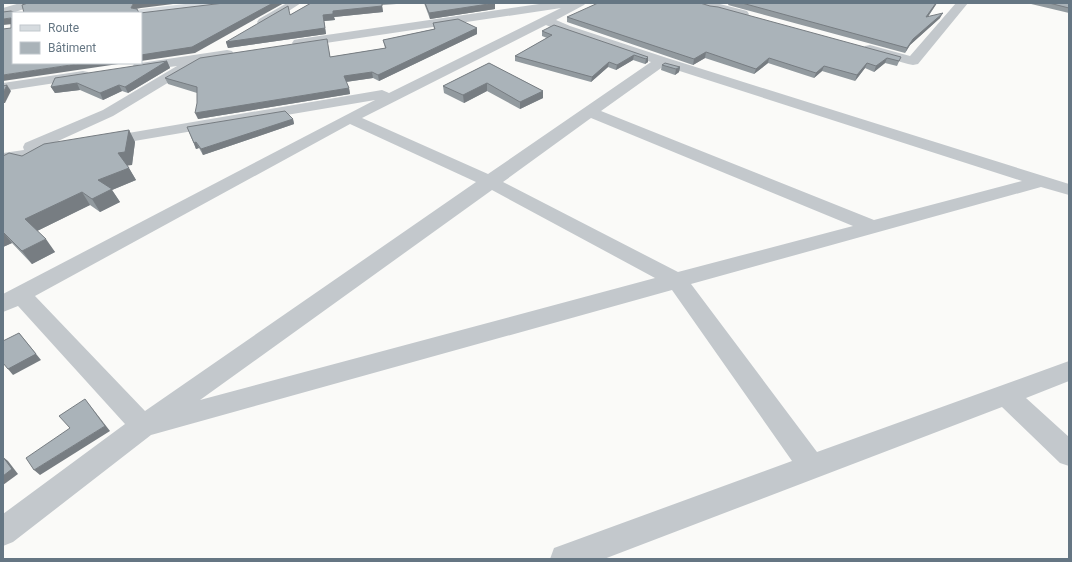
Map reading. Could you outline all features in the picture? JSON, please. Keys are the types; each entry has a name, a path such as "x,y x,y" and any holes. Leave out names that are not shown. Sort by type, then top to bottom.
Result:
{"main road":[{"path":"142,13 225,3"}],"street":[{"path":"7,8 32,3"},
{"path":"249,30 295,3"},
{"path":"283,46 576,3"},
{"path":"143,426 11,299 350,118 580,3"},
{"path":"703,3 756,17"},
{"path":"861,46 913,61 962,3"},
{"path":"545,20 566,29 662,61 1069,190"},
{"path":"127,69 197,59 233,47"},
{"path":"5,158 108,113 197,59"},
{"path":"3,532 143,426 662,61"},
{"path":"3,87 96,74"},
{"path":"94,143 404,90"},
{"path":"589,112 873,227"},
{"path":"350,118 490,182 677,281 812,467"},
{"path":"5,158 70,147"},
{"path":"143,426 1042,181"},
{"path":"571,558 1069,371"},
{"path":"1006,395 1069,454"}],"building":[{"path":"28,3 136,3 133,4 131,8 137,9 138,12 24,12 22,5"},
{"path":"224,3 273,3 192,47 142,55 142,13"},
{"path":"311,3 382,3 382,6 333,11 333,14 323,15 325,28 226,42 288,6 290,15"},
{"path":"425,3 495,3 429,13"},
{"path":"598,3 700,3 901,57 899,61 887,58 876,66 867,63 857,75 824,66 816,73 769,58 756,69 706,52 694,59 567,17"},
{"path":"742,3 936,3 926,17 943,13 913,39 907,48"},
{"path":"1049,3 1069,3 1069,8"},
{"path":"3,12 13,12 12,64 77,64 3,75 3,29 11,28 11,18 3,19"},
{"path":"458,19 477,28 378,75 372,72 344,76 349,88 195,113 197,103 197,87 165,78 200,58 327,39 330,57 386,48 383,40 435,29 433,23"},
{"path":"554,25 648,57 646,59 634,55 617,65 609,62 592,77 515,56 552,35 542,31"},
{"path":"167,61 125,87 119,85 100,93 77,83 51,87 55,78"},
{"path":"489,63 543,91 520,102 487,83 463,95 443,86"},
{"path":"665,63 680,67 676,69 662,65"},
{"path":"7,85 3,93 3,86"},
{"path":"285,111 293,119 201,149 196,142 194,143 187,127"},
{"path":"129,130 125,152 118,153 129,168 98,180 112,189 92,199 82,192 25,219 46,239 22,251 3,232 3,156 9,153 22,156 44,144"},
{"path":"19,333 36,354 8,369 3,363 3,341"},
{"path":"85,399 105,426 34,470 26,458 70,428 59,416"},
{"path":"3,457 12,469 3,476"}]}
